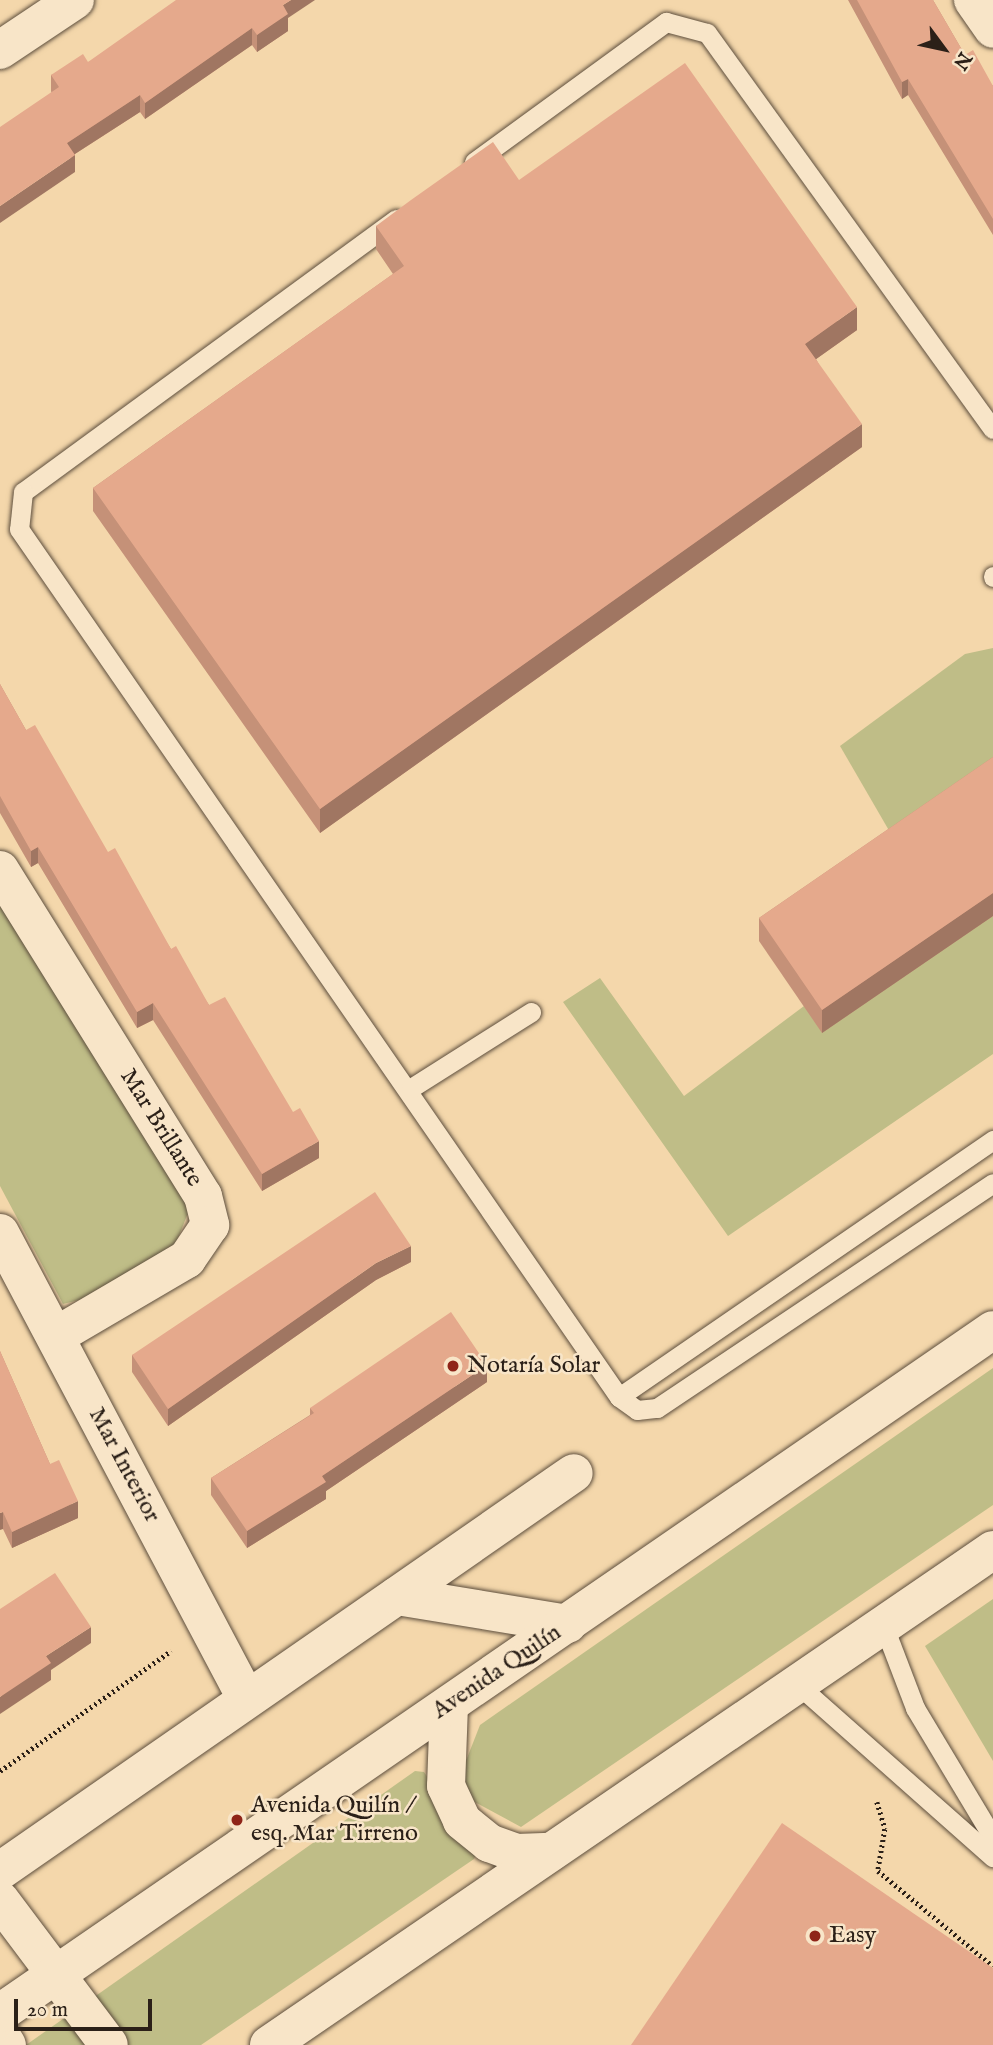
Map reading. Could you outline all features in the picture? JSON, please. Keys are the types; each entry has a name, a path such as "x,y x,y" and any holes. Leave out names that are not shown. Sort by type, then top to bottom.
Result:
{"main road":[{"path":"0,50 75,0"},
{"path":"973,0 993,29"},
{"name":"Mar Brillante","path":"0,870 203,1196 210,1225 187,1259 56,1336"},
{"name":"Mar Interior","path":"0,1233 246,1698"},
{"name":"Avenida Quilín","path":"0,2013 993,1330"},
{"path":"0,1871 574,1473"},
{"path":"269,2045 993,1550"},
{"path":"392,1600 568,1624"},
{"path":"449,1705 443,1755 457,1815 489,1843 516,1853 551,1852"},
{"path":"0,1900 109,2045"},
{"path":"0,2034 7,2045"}],"lane":[{"path":"452,179 666,22 708,33 993,429"},
{"path":"418,203 23,492 19,529 411,1088 619,1397 637,1410 657,1408 993,1183"},
{"path":"411,1088 531,1012"},
{"path":"619,1397 993,1140"},
{"path":"883,1624 915,1708 993,1838"},
{"path":"796,1683 993,1857"}],"path":[{"path":"0,1771 208,1626"},
{"path":"873,1790 885,1829 878,1871 993,1966"}],"shaded area":[{"path":"993,648 993,780 898,846 840,746 965,654"},
{"path":"0,897 190,1208 174,1248 95,1296 63,1304 0,1186"},
{"path":"993,916 993,1054 728,1236 563,1002 600,978 684,1096 804,1006"},
{"path":"993,1368 993,1505 521,1827 471,1800 462,1771 480,1725"},
{"path":"993,1599 993,1761 925,1646"},
{"path":"415,1771 424,1772 477,1852 474,1859 201,2045 26,2045"}],"building":[{"path":"176,0 291,0 283,5 288,14 257,35 252,28 145,103 140,95 67,143 75,155 0,206 0,127 59,87 51,75 83,54 88,62"},
{"path":"857,0 933,0 965,55 973,50 993,86 993,219 908,79 902,82"},
{"path":"685,63 857,307 805,344 862,424 320,809 93,488 404,266 376,226 411,200 493,142 519,180"},
{"path":"0,684 26,730 35,725 108,852 115,848 171,949 176,946 209,1005 225,997 293,1112 300,1108 319,1141 262,1174 153,1003 137,1012 38,847 31,851 0,796"},
{"path":"993,757 993,893 822,1010 759,918"},
{"path":"375,1192 411,1246 376,1263 168,1409 132,1355"},
{"path":"451,1312 487,1365 322,1476 326,1482 247,1531 211,1478 314,1413 310,1408"},
{"path":"0,1351 50,1464 59,1460 78,1501 12,1532 3,1512 0,1513"},
{"path":"55,1573 91,1627 46,1656 51,1663 0,1697 0,1609"},
{"name":"Easy","path":"782,1823 993,1968 993,2045 631,2045"}],"place":[{"name":"Notaría Solar","path":"453,1366"},
{"name":"Avenida Quilín / esq. Mar Tirreno","path":"237,1820"},
{"name":"Easy","path":"815,1936"}]}
